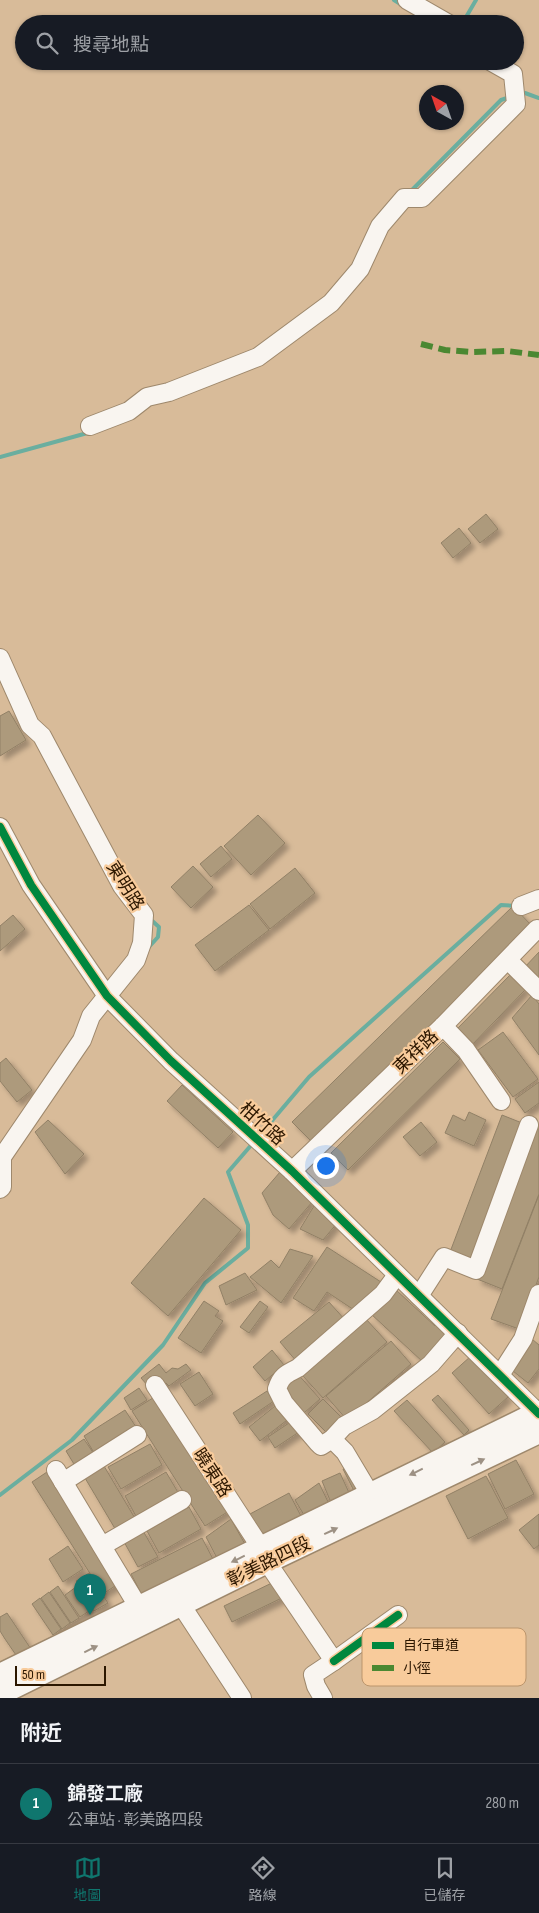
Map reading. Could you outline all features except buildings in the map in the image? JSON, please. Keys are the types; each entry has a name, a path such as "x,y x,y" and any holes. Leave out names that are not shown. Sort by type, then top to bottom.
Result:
{"main road":[{"name":"彰美路四段","path":"0,1694 177,1598 539,1418"},
{"name":"彰美路四段","path":"0,1676 139,1608 177,1598"}],"street":[{"path":"407,0 433,15"},
{"path":"90,426 129,411 147,397 169,392 258,358 330,303 360,269 380,226 404,198 422,198 516,104 513,74 506,70"},
{"name":"東明路","path":"0,658 30,725 42,736 122,886 144,915 142,943 136,960 91,1016 82,1040 2,1157 2,1186 0,1189"},
{"name":"柑竹路","path":"0,827 31,885 107,996 171,1060 292,1171 458,1333 539,1418"},
{"path":"521,906 539,900"},
{"name":"東祥路","path":"292,1171 443,1026 537,930"},
{"path":"508,960 539,991"},
{"path":"443,1026 466,1050 501,1101"},
{"path":"419,1296 444,1257 476,1270 529,1125"},
{"path":"397,1275 383,1294 298,1368 280,1379 277,1389 284,1403 321,1446 332,1439 344,1426 373,1410 432,1364 458,1333"},
{"path":"500,1375 523,1339 539,1294"},
{"name":"曉東路","path":"155,1385 334,1662"},
{"path":"137,1436 60,1476 139,1608"},
{"path":"332,1439 345,1452 375,1501"},
{"path":"102,1546 182,1500"},
{"path":"177,1598 242,1698"},
{"path":"380,1628 398,1615"},
{"path":"323,1698 316,1686 313,1675 362,1641"}],"waterway":[{"path":"394,0 402,5"},
{"path":"467,15 476,0"},
{"path":"520,95 525,93 539,98"},
{"path":"411,191 501,100 510,97"},
{"path":"0,457 91,432"},
{"path":"259,1136 309,1077 501,905 517,906"},
{"path":"148,948 158,937 159,927 149,918"},
{"path":"0,1495 72,1440 163,1345 205,1283 248,1248 248,1225 228,1172 253,1143"}],"marked path":[{"path":"421,344 445,350 471,352 507,351 539,355"}],"cycle path":[{"path":"0,827 31,885 107,996 171,1061 292,1171 539,1414"},
{"path":"380,1628 398,1615"},
{"path":"334,1661 362,1641"}],"place":[{"name":"錦發工廠","path":"90,1615"}]}
